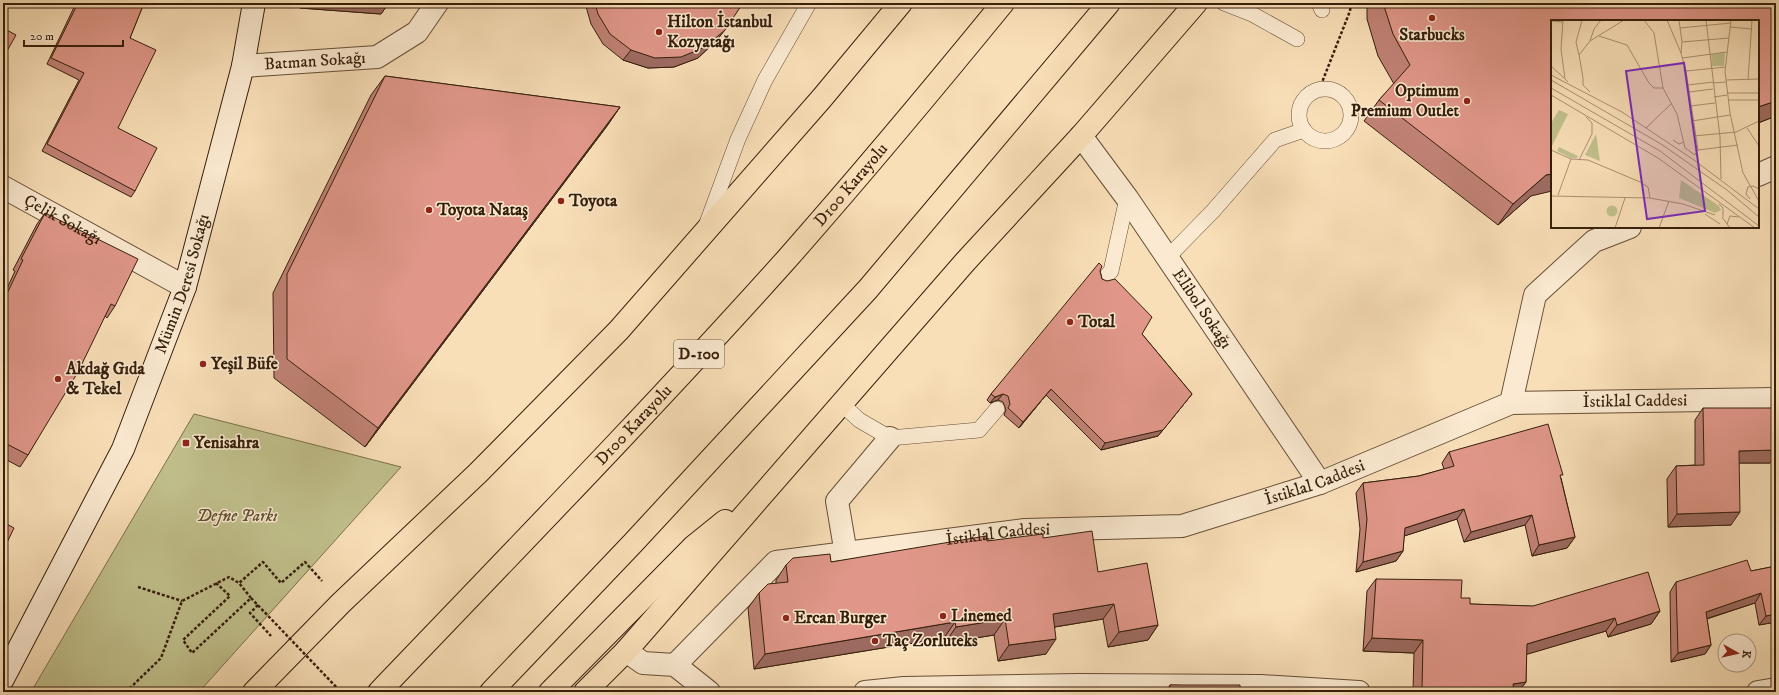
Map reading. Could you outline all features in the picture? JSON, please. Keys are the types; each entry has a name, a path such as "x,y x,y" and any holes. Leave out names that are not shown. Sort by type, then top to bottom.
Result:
{"highway":[{"path":"254,692 341,603 506,446 619,330 822,98 901,3"},
{"name":"D100 Karayolu","path":"379,692 600,461 786,260 934,87 1003,3"},
{"path":"491,692 633,543 868,289 1109,3"},
{"path":"585,692 626,651 768,486 842,404 965,262 1081,136 1196,3"},
{"path":"550,692 694,546 768,486"}],"street":[{"name":"Mümin Deresi Sokağı","path":"3,679 123,449 185,287 243,66 254,3"},
{"name":"Batman Sokağı","path":"243,66 377,57 417,32 437,3"},
{"name":"Elibol Sokağı","path":"1081,136 1127,198 1320,483"},
{"path":"1759,175 1776,167"},
{"name":"Çelik Sokağı","path":"3,187 185,287"},
{"path":"1511,403 1535,295 1594,241 1627,228"},
{"name":"İstiklal Caddesi","path":"675,665 776,562 1025,530 1182,526 1320,483 1511,403 1776,399"},
{"path":"846,554 837,501 890,438"},
{"path":"3,652 57,578"},
{"path":"626,651 643,664 675,665 710,692"},
{"path":"865,692 904,690 1079,688 1260,689 1359,692"},
{"path":"1758,692 1776,689"}],"lane":[{"path":"703,234 738,139 765,80 809,3"},
{"path":"1224,3 1252,14 1297,39"},
{"path":"1327,89 1342,95 1348,102 1351,115 1348,128 1335,139 1327,141 1318,140 1310,136 1304,130 1299,114 1305,98 1311,93 1319,90 1327,89"},
{"path":"1168,258 1213,211 1275,140 1304,130"},
{"path":"1104,279 1110,270 1127,198"},
{"path":"842,404 860,420 890,438 979,430 997,409"}],"path":[{"path":"1319,90 1350,11 1351,3"},
{"path":"238,583 262,562 281,583 304,562 341,603"},
{"path":"126,692 161,658 182,601 229,577 238,583 341,692"},
{"path":"216,583 230,596 183,640 192,653 251,598"},
{"path":"138,587 182,601"},
{"path":"258,605 250,613 289,657"}],"green space":[{"name":"Defne Parkı","path":"194,414 401,467 199,692 31,692"}],"building":[{"path":"78,3 144,3 130,38 156,50 118,128 157,148 135,191 47,144 84,73 51,58"},
{"path":"331,3 386,3 386,7"},
{"name":"Hilton İstanbul Kozyatağı","path":"595,3 743,3 725,30 705,47 681,57 655,58 631,50 610,34 598,14"},
{"name":"Optimum Premium Outlet","path":"1383,3 1776,3 1776,101 1759,107 1759,20 1551,20 1551,174 1546,175 1513,204 1379,100 1410,65 1393,34"},
{"path":"3,28 16,35 3,58"},
{"name":"Toyota Nataş","path":"385,76 620,107 378,428 287,359 287,274"},
{"path":"45,213 138,259 115,306 111,304 78,372 28,455 3,442 3,302 23,260 21,259"},
{"path":"1099,263 1102,266 1100,271 1102,279 1107,281 1115,279 1152,317 1142,334 1192,394 1163,430 1105,443 1051,389 1023,422 1008,408 1010,404 1008,396 1003,394 995,397 991,394"},
{"path":"1703,408 1776,408 1776,450 1739,451 1740,512 1677,514 1676,466 1704,465"},
{"path":"1548,424 1563,475 1560,475 1575,537 1539,545 1532,515 1471,532 1464,509 1405,528 1403,551 1363,562 1367,519 1363,483 1419,476 1454,466 1449,452"},
{"path":"3,522 14,528 3,551"},
{"path":"1092,531 1098,572 1147,563 1158,625 1119,632 1114,604 1053,614 1056,639 1009,645 1005,619 956,627 955,622 765,654 759,593 768,584 788,582 786,565 793,558 830,554 831,562 986,536 987,541 1043,534 1043,538"},
{"path":"1747,560 1751,571 1776,566 1776,614 1766,616 1761,593 1706,612 1711,645 1678,653 1676,582"},
{"path":"1648,572 1660,611 1617,625 1615,618 1527,644 1526,682 1513,684 1514,690 1506,692 1153,692 1170,691 1170,685 1240,685 1240,688 1323,689 1340,691 1422,691 1423,640 1372,638 1376,579 1462,580 1461,598 1470,598 1470,604 1533,606"}],"place":[{"name":"Starbucks","path":"1432,18"},
{"name":"Hilton İstanbul Kozyatağı","path":"659,32"},
{"name":"Optimum Premium Outlet","path":"1467,101"},
{"name":"Toyota","path":"561,201"},
{"name":"Toyota Nataş","path":"429,210"},
{"name":"Total","path":"1070,322"},
{"name":"Yeşil Büfe","path":"203,364"},
{"name":"Akdağ Gıda & Tekel","path":"58,379"},
{"name":"Yenisahra","path":"186,443"},
{"name":"Linemed","path":"943,616"},
{"name":"Ercan Burger","path":"786,618"},
{"name":"Taç Zorluteks","path":"875,641"}]}
